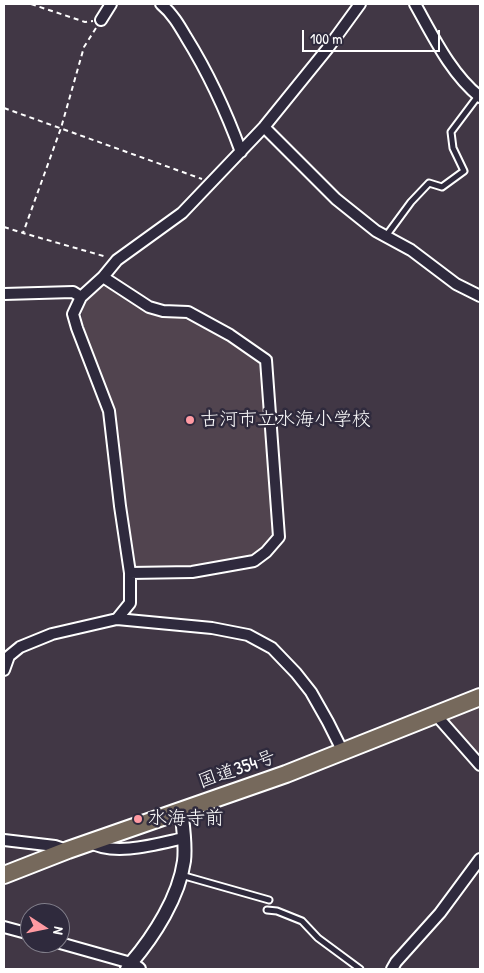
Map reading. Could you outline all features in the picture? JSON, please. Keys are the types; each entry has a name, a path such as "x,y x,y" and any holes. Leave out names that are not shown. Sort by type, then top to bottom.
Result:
{"highway":[{"name":"国道354号","path":"4,874 89,842 229,795 436,715 480,696"}],"street":[{"path":"101,20 111,4"},
{"path":"161,4 175,18 202,62 226,111 241,152"},
{"path":"4,670 8,663 6,653 52,634 110,622 117,619 130,603 130,573 109,411 73,314 81,297 103,277 117,260 182,213 241,152 264,127 328,48 360,4"},
{"path":"415,4 438,45 464,82 479,97"},
{"path":"264,127 336,200 376,231 411,250 456,284 480,296"},
{"path":"103,277 149,307 163,311 188,312 230,335 266,360 279,537 266,552 254,561 192,572 130,573"},
{"path":"4,294 72,292 81,297"},
{"path":"117,619 212,628 248,635 272,648 311,692 342,752"},
{"path":"436,715 480,765"},
{"path":"70,946 132,967 153,935 171,900 181,875 184,860 184,838 181,810"},
{"path":"89,842 96,846 110,849 136,848 184,838"},
{"path":"4,840 55,846 68,850"},
{"path":"392,969 396,962 440,913 480,859"},
{"path":"4,927 20,931"}],"lane":[{"path":"386,236 411,202 429,183 442,187 464,171 453,148 451,132 479,97"},
{"path":"181,875 269,900"},
{"path":"267,910 277,911 302,921 318,938 360,969"}],"path":[{"path":"31,4 85,22 101,20"},
{"path":"23,233 62,128 84,47 101,20"},
{"path":"4,108 212,182"},
{"path":"4,227 117,260"}],"shaded area":[{"name":"古河市立水海小学校","path":"105,284 151,315 180,317 229,338 259,363 274,534 257,553 229,561 190,567 135,569 125,508 119,434 112,406 82,323 82,311 85,302"},
{"path":"480,705 480,758 449,721 450,716"}],"place":[{"name":"古河市立水海小学校","path":"190,420"},
{"name":"水海寺前","path":"138,819"}]}
